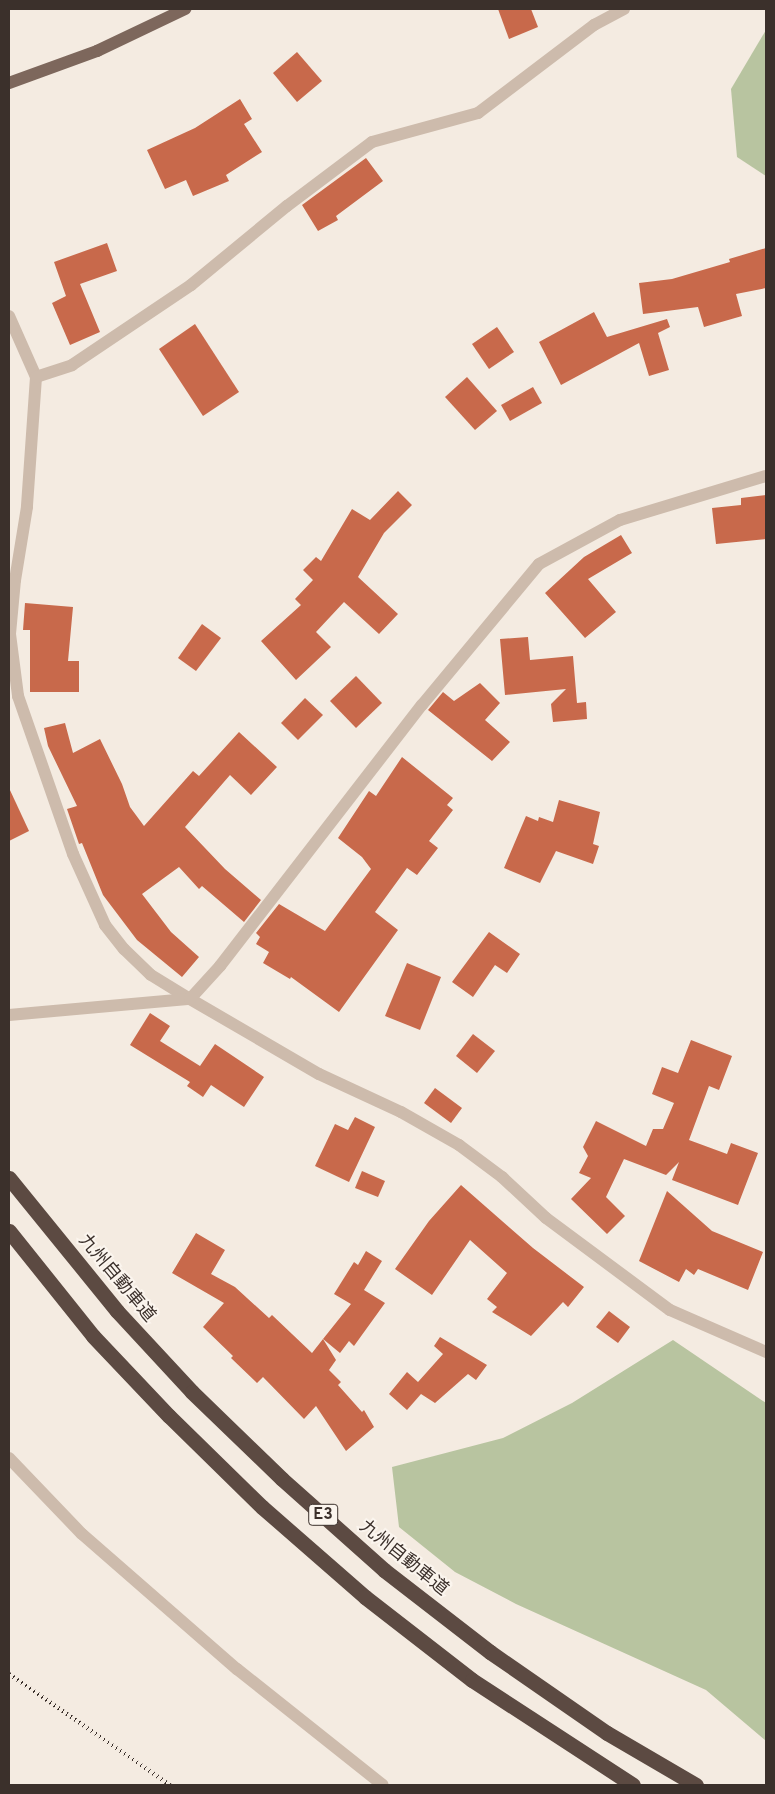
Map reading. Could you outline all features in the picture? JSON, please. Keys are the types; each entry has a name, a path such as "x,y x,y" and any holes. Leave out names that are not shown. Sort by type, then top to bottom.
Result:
{"highway":[{"name":"九州自動車道","path":"9,1178 117,1311 192,1392 282,1479 377,1564 522,1673 607,1733 696,1785"},
{"name":"E3","path":"9,1231 93,1336 169,1416 262,1507 365,1597 472,1680 633,1785"}],"main road":[{"path":"9,82 97,51 185,9"}],"street":[{"path":"36,377 72,365 191,285 286,206 372,142 478,114 594,25 624,9"},
{"path":"9,316 36,377 27,507 15,580 10,634 18,696 73,854 105,925 124,949 151,975 318,1074 401,1112 459,1145 502,1177 546,1218 670,1310 766,1352"},
{"path":"9,1015 190,999 220,966 422,705 539,564 620,520 766,476"},
{"path":"9,1458 82,1534 237,1670 383,1785"}],"green space":[{"path":"766,30 766,176 737,157 731,89"},
{"path":"673,1340 766,1403 766,1741 706,1690 516,1604 455,1572 399,1527 392,1467 503,1438 572,1403"}],"building":[{"path":"498,9 531,9 538,27 509,39"},
{"path":"297,52 322,81 297,102 273,73"},
{"path":"240,99 252,119 244,124 262,152 226,175 229,181 193,196 186,180 165,189 147,150 195,128"},
{"path":"366,158 383,181 336,216 338,220 318,231 302,205"},
{"path":"107,243 117,271 80,284 100,332 70,345 52,303 66,296 54,262"},
{"path":"766,248 766,288 736,294 742,316 704,327 698,307 643,314 639,283 672,279 730,262 729,259"},
{"path":"594,312 607,337 667,319 670,327 658,333 669,370 649,376 639,343 561,385 539,342"},
{"path":"195,324 239,392 203,416 159,349"},
{"path":"497,327 514,352 489,369 472,344"},
{"path":"467,377 497,411 475,430 445,397"},
{"path":"533,387 542,403 510,421 501,405"},
{"path":"398,491 412,505 384,533 358,577 398,614 379,634 344,602 316,632 331,647 296,680 261,641 301,605 295,599 313,580 303,570 316,557 321,561 352,509 370,520"},
{"path":"766,495 766,539 716,544 712,508 741,505 741,498"},
{"path":"621,535 632,553 588,579 616,612 585,638 545,593 584,557"},
{"path":"25,603 73,607 68,661 79,661 79,692 30,692 30,630 23,630"},
{"path":"202,624 221,638 196,671 178,658"},
{"path":"528,637 530,660 573,656 577,703 586,702 587,719 553,722 551,704 566,689 505,695 500,639"},
{"path":"356,676 382,703 356,728 330,701"},
{"path":"480,683 500,703 485,720 510,742 492,761 428,710 443,692 454,701"},
{"path":"305,698 323,715 298,740 281,723"},
{"path":"65,723 73,753 100,739 122,784 130,807 144,826 193,771 199,776 239,732 277,767 251,795 230,775 185,827 225,869 261,900 244,922 202,886 199,889 179,867 142,894 171,932 199,957 182,977 137,940 103,895 82,843 79,844 67,809 77,806 48,746 44,728"},
{"path":"402,757 453,798 447,805 453,810 429,841 438,848 417,875 407,868 375,912 398,930 339,1012 291,977 290,979 263,963 269,952 256,944 260,937 256,933 279,904 325,931 371,869 362,857 338,838 369,791 376,796"},
{"path":"9,788 29,831 9,841"},
{"path":"559,800 600,812 593,844 599,846 593,864 556,851 540,883 504,868 526,816 538,821 539,817 553,822"},
{"path":"489,932 520,954 507,973 495,965 473,997 452,982"},
{"path":"407,963 441,977 420,1030 385,1016"},
{"path":"150,1013 170,1026 160,1041 200,1066 215,1044 264,1077 244,1107 211,1085 203,1097 187,1086 190,1082 130,1045"},
{"path":"473,1034 495,1051 477,1073 456,1056"},
{"path":"691,1040 732,1056 719,1090 709,1086 689,1140 727,1154 731,1143 758,1153 738,1205 672,1180 679,1162 666,1175 624,1159 606,1197 625,1216 607,1234 571,1199 591,1178 579,1173 588,1156 583,1147 596,1121 646,1146 653,1129 663,1129 674,1103 652,1094 662,1067 678,1073"},
{"path":"435,1088 462,1108 451,1123 424,1103"},
{"path":"355,1117 375,1127 349,1182 315,1166 335,1124 348,1130"},
{"path":"362,1171 385,1181 378,1197 355,1188"},
{"path":"461,1185 533,1248 584,1287 568,1307 563,1302 531,1336 492,1312 497,1307 487,1299 507,1273 470,1240 432,1295 395,1269 429,1221"},
{"path":"667,1191 712,1231 763,1252 748,1290 698,1269 694,1275 686,1269 679,1282 639,1261"},
{"path":"196,1233 225,1250 211,1274 235,1287 269,1318 272,1315 312,1353 323,1339 336,1360 329,1370 341,1382 338,1385 362,1412 364,1410 374,1427 346,1451 316,1406 304,1419 263,1377 257,1383 203,1327 224,1303 172,1273"},
{"path":"366,1251 382,1261 364,1290 385,1303 354,1346 349,1341 340,1353 323,1339 351,1304 334,1294 354,1262 358,1265"},
{"path":"609,1311 630,1327 618,1343 596,1327"},
{"path":"440,1337 487,1365 476,1380 468,1374 435,1403 421,1394 407,1410 389,1394 407,1372 418,1382 443,1354 434,1346"}],"railway":[{"path":"9,1674 170,1785"}]}
